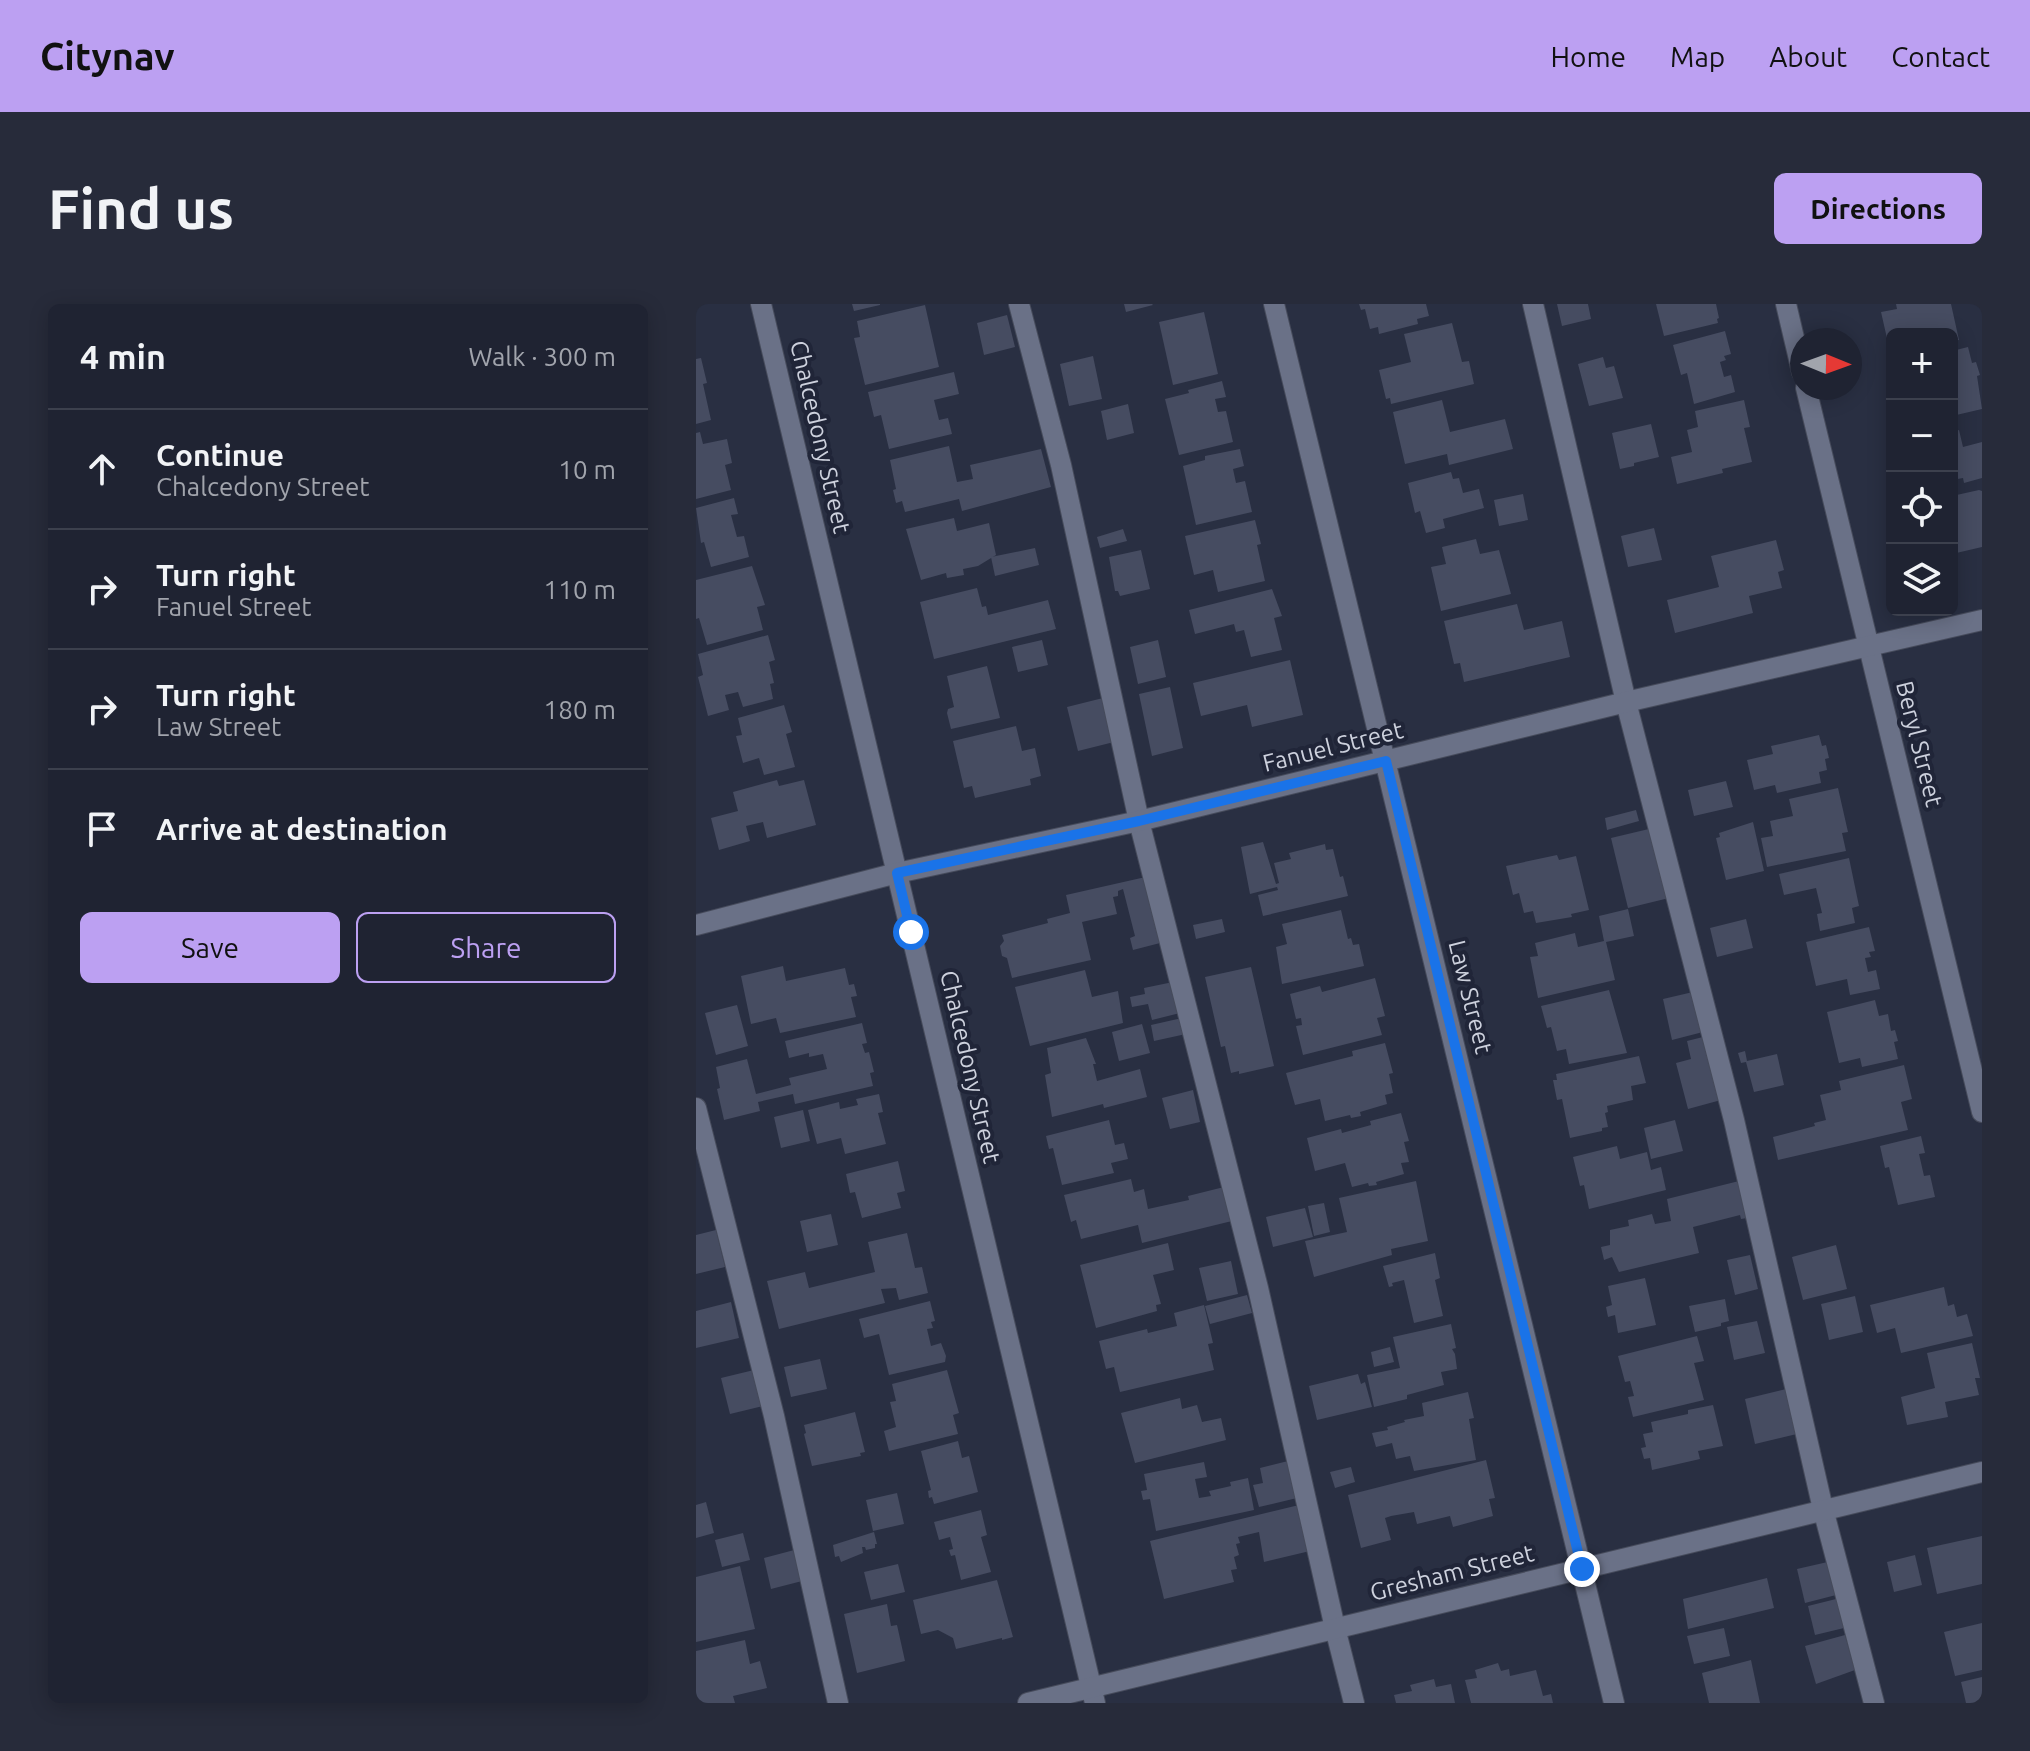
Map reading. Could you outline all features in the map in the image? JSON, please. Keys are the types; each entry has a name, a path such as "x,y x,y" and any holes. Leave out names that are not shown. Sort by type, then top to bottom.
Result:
{"street":[{"name":"Chalcedony Street","path":"761,304 1094,1695"},
{"path":"1019,304 1061,465 1139,821 1258,1288 1354,1703"},
{"name":"Law Street","path":"1274,304 1614,1703"},
{"path":"1533,304 1626,702 1734,1120 1823,1509 1874,1703"},
{"path":"1786,304 1792,328"},
{"name":"Beryl Street","path":"1809,400 1982,1112"},
{"name":"Fanuel Street","path":"696,925 897,873 1139,821 1626,702 1982,620"},
{"path":"696,1108 774,1416 838,1703"},
{"name":"Gresham Street","path":"1028,1703 1094,1695 1335,1628 1982,1472"}],"building":[{"path":"852,304 880,304 880,305 854,311"},
{"path":"1124,304 1152,304 1153,305 1126,312"},
{"path":"1359,304 1426,304 1429,316 1417,319 1418,324 1379,334 1378,327 1370,329 1365,309 1361,310"},
{"path":"1557,304 1588,304 1591,319 1562,326"},
{"path":"1656,304 1716,304 1718,323 1664,336"},
{"path":"1896,304 1951,304 1956,328 1886,328 1886,334 1881,312 1897,309"},
{"path":"925,305 939,367 865,385 854,338 860,337 857,321"},
{"path":"1204,312 1218,374 1173,385 1159,322"},
{"path":"1007,315 1015,347 984,355 977,323"},
{"path":"1452,323 1462,362 1469,361 1474,384 1391,404 1390,398 1386,399 1379,370 1411,362 1404,334"},
{"path":"1725,331 1731,354 1724,356 1726,360 1720,362 1724,377 1731,375 1735,392 1694,404 1687,373 1681,375 1673,345"},
{"path":"1968,347 1972,363 1976,362 1982,409 1958,415 1958,400 1958,350"},
{"path":"1093,356 1102,399 1069,406 1060,364"},
{"path":"1603,357 1606,368 1614,366 1623,398 1589,406 1578,364"},
{"path":"701,358 711,420 696,424 696,359"},
{"path":"954,372 959,394 934,400 939,420 948,418 952,434 889,449 881,415 874,417 868,392"},
{"path":"1222,381 1226,397 1215,399 1218,412 1226,411 1233,442 1179,455 1165,399"},
{"path":"1442,400 1450,432 1505,419 1513,449 1449,465 1447,454 1405,464 1393,412"},
{"path":"1744,400 1750,427 1744,428 1752,462 1677,484 1671,457 1692,452 1687,430 1698,427 1695,411"},
{"path":"1128,404 1134,433 1107,440 1101,411"},
{"path":"1651,424 1659,457 1620,469 1612,433"},
{"path":"1958,430 1963,447 1982,442 1982,478 1964,483 1963,478 1958,479"},
{"path":"700,432 703,444 727,439 732,463 725,465 731,490 696,499 696,433"},
{"path":"949,446 957,482 973,479 970,465 1041,449 1051,487 962,511 959,499 905,512 902,501 896,503 890,460"},
{"path":"1240,449 1244,466 1233,469 1236,483 1245,481 1252,512 1196,525 1183,466 1205,460 1205,456"},
{"path":"1451,472 1453,479 1459,478 1463,493 1479,489 1484,508 1443,519 1445,528 1426,533 1420,511 1415,513 1408,483"},
{"path":"1982,491 1982,547 1958,553 1958,544 1958,495"},
{"path":"1523,494 1528,520 1499,526 1494,500"},
{"path":"734,498 738,514 731,515 737,537 744,536 749,557 711,567 704,542 701,543 696,508"},
{"path":"954,518 957,531 989,523 996,555 978,566 963,569 964,575 947,578 946,573 921,580 906,529"},
{"path":"1255,520 1265,581 1218,592 1213,570 1194,575 1185,536"},
{"path":"1654,528 1662,560 1628,567 1621,536"},
{"path":"1123,529 1127,541 1100,548 1097,537"},
{"path":"1476,539 1480,554 1499,550 1511,594 1441,611 1431,567 1446,564 1442,547"},
{"path":"1776,540 1784,570 1778,572 1782,588 1749,596 1753,613 1675,633 1667,600 1719,587 1711,556"},
{"path":"1035,548 1039,565 995,576 991,557"},
{"path":"1141,550 1150,589 1120,596 1115,591 1109,557"},
{"path":"752,566 765,605 757,607 763,630 707,645 699,618 696,619 696,580"},
{"path":"977,588 982,607 986,606 988,615 1048,600 1056,629 934,659 920,602"},
{"path":"1272,589 1282,616 1274,618 1282,650 1251,657 1244,630 1236,632 1234,624 1195,634 1189,610"},
{"path":"1517,604 1524,630 1562,621 1570,657 1464,682 1460,663 1454,664 1444,621"},
{"path":"768,635 775,660 769,662 774,683 770,684 773,699 743,707 738,692 725,695 729,710 708,716 698,677 703,675 698,654"},
{"path":"1042,640 1048,665 1018,672 1012,647"},
{"path":"1158,640 1166,677 1138,684 1130,647"},
{"path":"1290,660 1303,715 1252,727 1247,705 1201,716 1193,683"},
{"path":"987,666 1000,718 951,729 947,713 954,707 947,676"},
{"path":"1170,687 1183,748 1152,756 1139,694"},
{"path":"1103,698 1114,742 1078,751 1067,707"},
{"path":"784,705 792,732 786,734 795,767 764,775 759,758 743,763 736,736 742,735 738,718"},
{"path":"1016,726 1022,751 1035,748 1041,776 1030,779 1031,785 975,798 972,786 964,788 953,741"},
{"path":"1819,735 1822,746 1826,745 1829,758 1825,759 1827,770 1819,772 1821,783 1777,793 1775,785 1754,790 1747,760 1773,754 1771,746"},
{"path":"777,780 779,786 804,780 816,825 767,838 763,822 746,826 750,841 719,850 711,818 738,811 733,792"},
{"path":"1726,781 1733,807 1694,816 1688,790"},
{"path":"1838,788 1848,832 1842,833 1846,851 1767,867 1761,838 1773,836 1770,821 1793,816 1789,799"},
{"path":"1636,810 1639,821 1607,830 1605,818"},
{"path":"1753,822 1764,871 1726,880 1716,838 1720,837 1719,833"},
{"path":"1653,828 1669,898 1628,908 1611,838"},
{"path":"1263,842 1276,884 1279,883 1274,863 1291,859 1289,853 1325,844 1326,850 1333,849 1348,896 1263,916 1258,895 1278,890 1277,887 1250,894 1241,847"},
{"path":"1557,855 1559,860 1576,856 1589,910 1571,914 1572,917 1536,923 1533,911 1524,913 1519,893 1513,895 1506,866"},
{"path":"1849,858 1859,906 1852,908 1855,923 1820,931 1817,914 1822,913 1816,888 1784,895 1779,874"},
{"path":"1150,876 1164,942 1133,950 1130,938 1135,936 1123,889 1113,897 1117,914 1082,922 1091,960 1012,978 1007,958 1002,956 1002,935 1048,923 1047,919 1070,913 1066,895"},
{"path":"1628,909 1634,936 1606,942 1615,980 1538,998 1530,957 1538,956 1535,943 1575,933 1578,947 1604,941 1599,916"},
{"path":"1341,910 1348,939 1351,938 1353,945 1359,944 1364,966 1282,984 1276,947 1287,944 1282,924"},
{"path":"1222,919 1225,932 1196,939 1193,925"},
{"path":"1746,919 1753,948 1717,957 1710,928"},
{"path":"1869,927 1875,951 1869,952 1871,957 1865,958 1868,972 1876,970 1880,989 1850,995 1847,979 1816,986 1806,942"},
{"path":"783,966 786,981 845,968 849,985 854,984 857,996 851,997 856,1017 780,1033 776,1018 751,1024 741,976"},
{"path":"1251,967 1274,1066 1231,1073 1225,1046 1221,1047 1205,977"},
{"path":"1085,970 1092,997 1118,991 1123,1023 1030,1046 1015,987"},
{"path":"1375,978 1385,1016 1377,1018 1382,1035 1303,1055 1296,1026 1302,1025 1301,1018 1296,1019 1290,994 1320,986 1322,992"},
{"path":"1173,982 1180,1013 1152,1020 1148,1004 1132,1007 1130,997 1145,994 1144,988"},
{"path":"1609,990 1627,1053 1569,1064 1566,1049 1557,1051 1541,1006"},
{"path":"1693,992 1703,1032 1672,1040 1663,999"},
{"path":"1875,1000 1879,1016 1888,1014 1891,1031 1895,1030 1898,1059 1862,1067 1860,1058 1839,1063 1827,1012"},
{"path":"737,1005 748,1046 716,1055 705,1013"},
{"path":"1182,1018 1186,1034 1154,1041 1151,1025"},
{"path":"862,1023 867,1043 862,1044 865,1053 869,1052 874,1072 870,1073 873,1086 795,1104 793,1094 758,1102 760,1111 724,1120 716,1067 747,1059 756,1094 791,1085 789,1078 827,1069 823,1054 809,1057 809,1053 789,1058 785,1041"},
{"path":"1142,1024 1150,1053 1119,1061 1112,1032"},
{"path":"1703,1037 1721,1100 1688,1109 1676,1063 1691,1059 1687,1041"},
{"path":"1086,1038 1096,1064 1093,1064 1097,1081 1140,1069 1147,1097 1052,1117 1045,1075 1051,1073 1047,1048"},
{"path":"1385,1043 1393,1073 1389,1074 1393,1093 1385,1095 1387,1104 1360,1112 1361,1116 1351,1118 1350,1115 1325,1121 1320,1099 1295,1105 1286,1073 1353,1056 1352,1051"},
{"path":"1745,1051 1747,1061 1777,1054 1784,1085 1754,1092 1746,1062 1741,1063 1738,1053"},
{"path":"1639,1056 1646,1083 1631,1086 1633,1100 1607,1106 1608,1127 1602,1128 1602,1131 1570,1138 1562,1099 1557,1100 1553,1080 1557,1080 1556,1074"},
{"path":"1904,1065 1912,1099 1901,1102 1908,1130 1778,1160 1773,1137 1826,1120 1820,1095 1841,1090 1839,1081"},
{"path":"1193,1090 1200,1122 1170,1129 1162,1098"},
{"path":"879,1094 883,1112 878,1113 886,1144 845,1154 841,1138 817,1144 808,1110 839,1102 840,1109 858,1105 856,1099"},
{"path":"803,1110 810,1141 781,1148 774,1117"},
{"path":"1401,1113 1409,1141 1404,1142 1409,1162 1401,1163 1404,1174 1376,1182 1377,1185 1369,1186 1368,1183 1352,1187 1345,1163 1315,1171 1307,1138 1341,1129 1342,1133"},
{"path":"1109,1120 1115,1145 1124,1143 1128,1159 1111,1163 1114,1173 1062,1185 1053,1148 1049,1149 1046,1136"},
{"path":"1675,1120 1683,1151 1651,1159 1644,1128"},
{"path":"1921,1136 1925,1153 1919,1154 1924,1176 1930,1175 1935,1197 1898,1205 1889,1167 1885,1168 1880,1146"},
{"path":"1617,1146 1620,1159 1647,1152 1651,1170 1661,1167 1666,1190 1589,1209 1573,1157"},
{"path":"898,1161 905,1191 897,1193 901,1208 862,1218 855,1192 850,1193 846,1174"},
{"path":"1131,1179 1134,1192 1144,1189 1148,1209 1189,1200 1188,1196 1224,1187 1232,1221 1142,1243 1138,1225 1081,1239 1076,1220 1071,1222 1064,1195"},
{"path":"1416,1181 1428,1241 1391,1249 1392,1255 1314,1277 1305,1241 1347,1232 1339,1198"},
{"path":"1739,1181 1747,1218 1741,1219 1740,1215 1693,1227 1699,1253 1619,1272 1612,1257 1604,1260 1601,1247 1610,1245 1610,1230 1629,1226 1628,1220 1652,1214 1655,1224 1671,1221 1667,1199"},
{"path":"1324,1203 1330,1232 1314,1236 1308,1206"},
{"path":"1305,1208 1313,1237 1273,1247 1266,1217"},
{"path":"831,1214 838,1245 807,1252 800,1221"},
{"path":"716,1230 725,1267 696,1274 696,1235"},
{"path":"907,1233 915,1268 922,1267 928,1293 899,1300 896,1288 881,1289 885,1303 779,1329 767,1281 805,1272 809,1288 875,1272 868,1242"},
{"path":"1168,1243 1174,1270 1153,1275 1161,1304 1156,1305 1157,1311 1096,1328 1080,1265"},
{"path":"1836,1245 1847,1289 1803,1300 1792,1257"},
{"path":"1435,1253 1440,1278 1435,1280 1443,1316 1414,1323 1404,1280 1389,1287 1383,1266"},
{"path":"1750,1255 1758,1289 1735,1295 1727,1260"},
{"path":"1231,1261 1238,1294 1207,1301 1199,1268"},
{"path":"1645,1278 1656,1325 1618,1333 1615,1315 1608,1317 1606,1307 1612,1305 1608,1286"},
{"path":"1944,1287 1948,1306 1954,1304 1957,1317 1967,1314 1973,1336 1901,1353 1895,1328 1877,1333 1870,1305"},
{"path":"1247,1295 1252,1313 1210,1324 1205,1306"},
{"path":"1855,1296 1863,1332 1829,1340 1821,1304"},
{"path":"1725,1299 1729,1321 1695,1332 1689,1306"},
{"path":"930,1301 935,1321 931,1322 933,1328 927,1329 931,1346 941,1343 945,1362 889,1375 879,1334 864,1338 859,1319"},
{"path":"731,1302 739,1338 696,1348 696,1311"},
{"path":"1204,1305 1213,1343 1208,1344 1214,1370 1120,1392 1114,1367 1106,1369 1099,1341 1147,1329 1148,1333 1177,1326 1174,1313"},
{"path":"1757,1321 1765,1353 1734,1360 1727,1327"},
{"path":"1451,1324 1457,1369 1441,1372 1444,1385 1374,1407 1367,1375 1400,1368 1393,1337"},
{"path":"1697,1336 1704,1361 1694,1363 1704,1400 1633,1417 1628,1397 1634,1396 1630,1381 1625,1382 1618,1356"},
{"path":"1972,1343 1980,1378 1975,1378 1979,1395 1945,1402 1948,1417 1907,1425 1901,1397 1935,1388 1927,1353"},
{"path":"1390,1347 1394,1362 1374,1367 1371,1352"},
{"path":"820,1359 827,1389 791,1397 784,1367"},
{"path":"754,1370 763,1406 730,1414 721,1378"},
{"path":"947,1370 959,1413 953,1415 958,1434 889,1451 884,1431 896,1427 890,1402 896,1401 892,1384"},
{"path":"1358,1374 1361,1384 1365,1382 1372,1407 1317,1420 1309,1386"},
{"path":"1790,1388 1801,1433 1755,1444 1745,1399"},
{"path":"1468,1392 1474,1418 1469,1419 1476,1460 1414,1471 1410,1456 1396,1459 1392,1443 1376,1447 1372,1433 1388,1430 1387,1427 1404,1420 1424,1416 1422,1403"},
{"path":"1180,1398 1182,1409 1197,1405 1202,1422 1221,1418 1226,1440 1135,1463 1121,1413"},
{"path":"1713,1405 1723,1446 1698,1451 1700,1459 1652,1470 1650,1458 1644,1459 1641,1448 1646,1447 1643,1434 1653,1432 1651,1422"},
{"path":"855,1412 865,1452 860,1453 861,1456 812,1466 804,1425"},
{"path":"958,1441 962,1458 969,1456 978,1492 934,1504 932,1497 929,1498 928,1491 931,1490 921,1451"},
{"path":"1486,1460 1495,1498 1489,1499 1493,1516 1453,1527 1450,1516 1417,1524 1414,1512 1391,1516 1385,1518 1391,1540 1361,1548 1348,1495"},
{"path":"1288,1461 1297,1498 1259,1507 1253,1485 1263,1483 1260,1468"},
{"path":"1204,1462 1207,1477 1195,1479 1199,1498 1211,1496 1209,1491 1231,1486 1230,1482 1248,1478 1254,1510 1156,1531 1150,1499 1143,1500 1141,1491 1147,1490 1144,1474"},
{"path":"1351,1467 1355,1482 1335,1488 1330,1472"},
{"path":"897,1493 904,1524 873,1531 866,1500"},
{"path":"706,1502 714,1533 696,1538 696,1505"},
{"path":"1299,1505 1310,1551 1264,1562 1259,1532 1238,1537 1239,1555 1234,1557 1237,1569 1231,1570 1234,1582 1164,1599 1150,1541"},
{"path":"981,1510 987,1535 981,1537 991,1572 961,1580 955,1555 951,1556 949,1550 953,1549 950,1537 939,1540 934,1522"},
{"path":"874,1532 875,1548 866,1550 862,1547 863,1553 841,1562 839,1556 835,1557 833,1545"},
{"path":"743,1533 750,1560 722,1567 715,1540"},
{"path":"1982,1536 1982,1584 1937,1594 1927,1548"},
{"path":"798,1549 806,1580 771,1589 764,1558"},
{"path":"1915,1555 1922,1585 1894,1592 1887,1562"},
{"path":"1832,1561 1840,1594 1805,1603 1797,1569"},
{"path":"898,1564 905,1592 871,1600 864,1572"},
{"path":"740,1566 755,1629 696,1642 696,1577"},
{"path":"1767,1578 1774,1608 1688,1629 1683,1599"},
{"path":"997,1580 1013,1637 956,1649 953,1638 938,1630 921,1634 913,1600"},
{"path":"1836,1599 1844,1628 1815,1635 1808,1606"},
{"path":"887,1604 891,1626 897,1625 905,1661 857,1673 844,1614"},
{"path":"1982,1623 1982,1670 1955,1676 1944,1632"},
{"path":"1724,1628 1730,1656 1694,1664 1687,1636"},
{"path":"1845,1635 1855,1670 1816,1684 1805,1646"},
{"path":"745,1640 750,1664 760,1661 767,1688 733,1696 735,1703 696,1703 696,1651"},
{"path":"1751,1660 1760,1703 1709,1703 1702,1673"},
{"path":"1498,1663 1501,1671 1509,1669 1510,1676 1536,1670 1543,1696 1551,1694 1553,1703 1471,1703 1465,1680 1477,1678 1475,1670"},
{"path":"1982,1677 1982,1703 1966,1703 1961,1682"},
{"path":"1434,1679 1436,1687 1451,1684 1455,1703 1396,1703 1394,1695 1412,1691 1410,1685"}],"route":[{"path":"911,932 897,873 1139,821 1386,761 1582,1569"}]}
